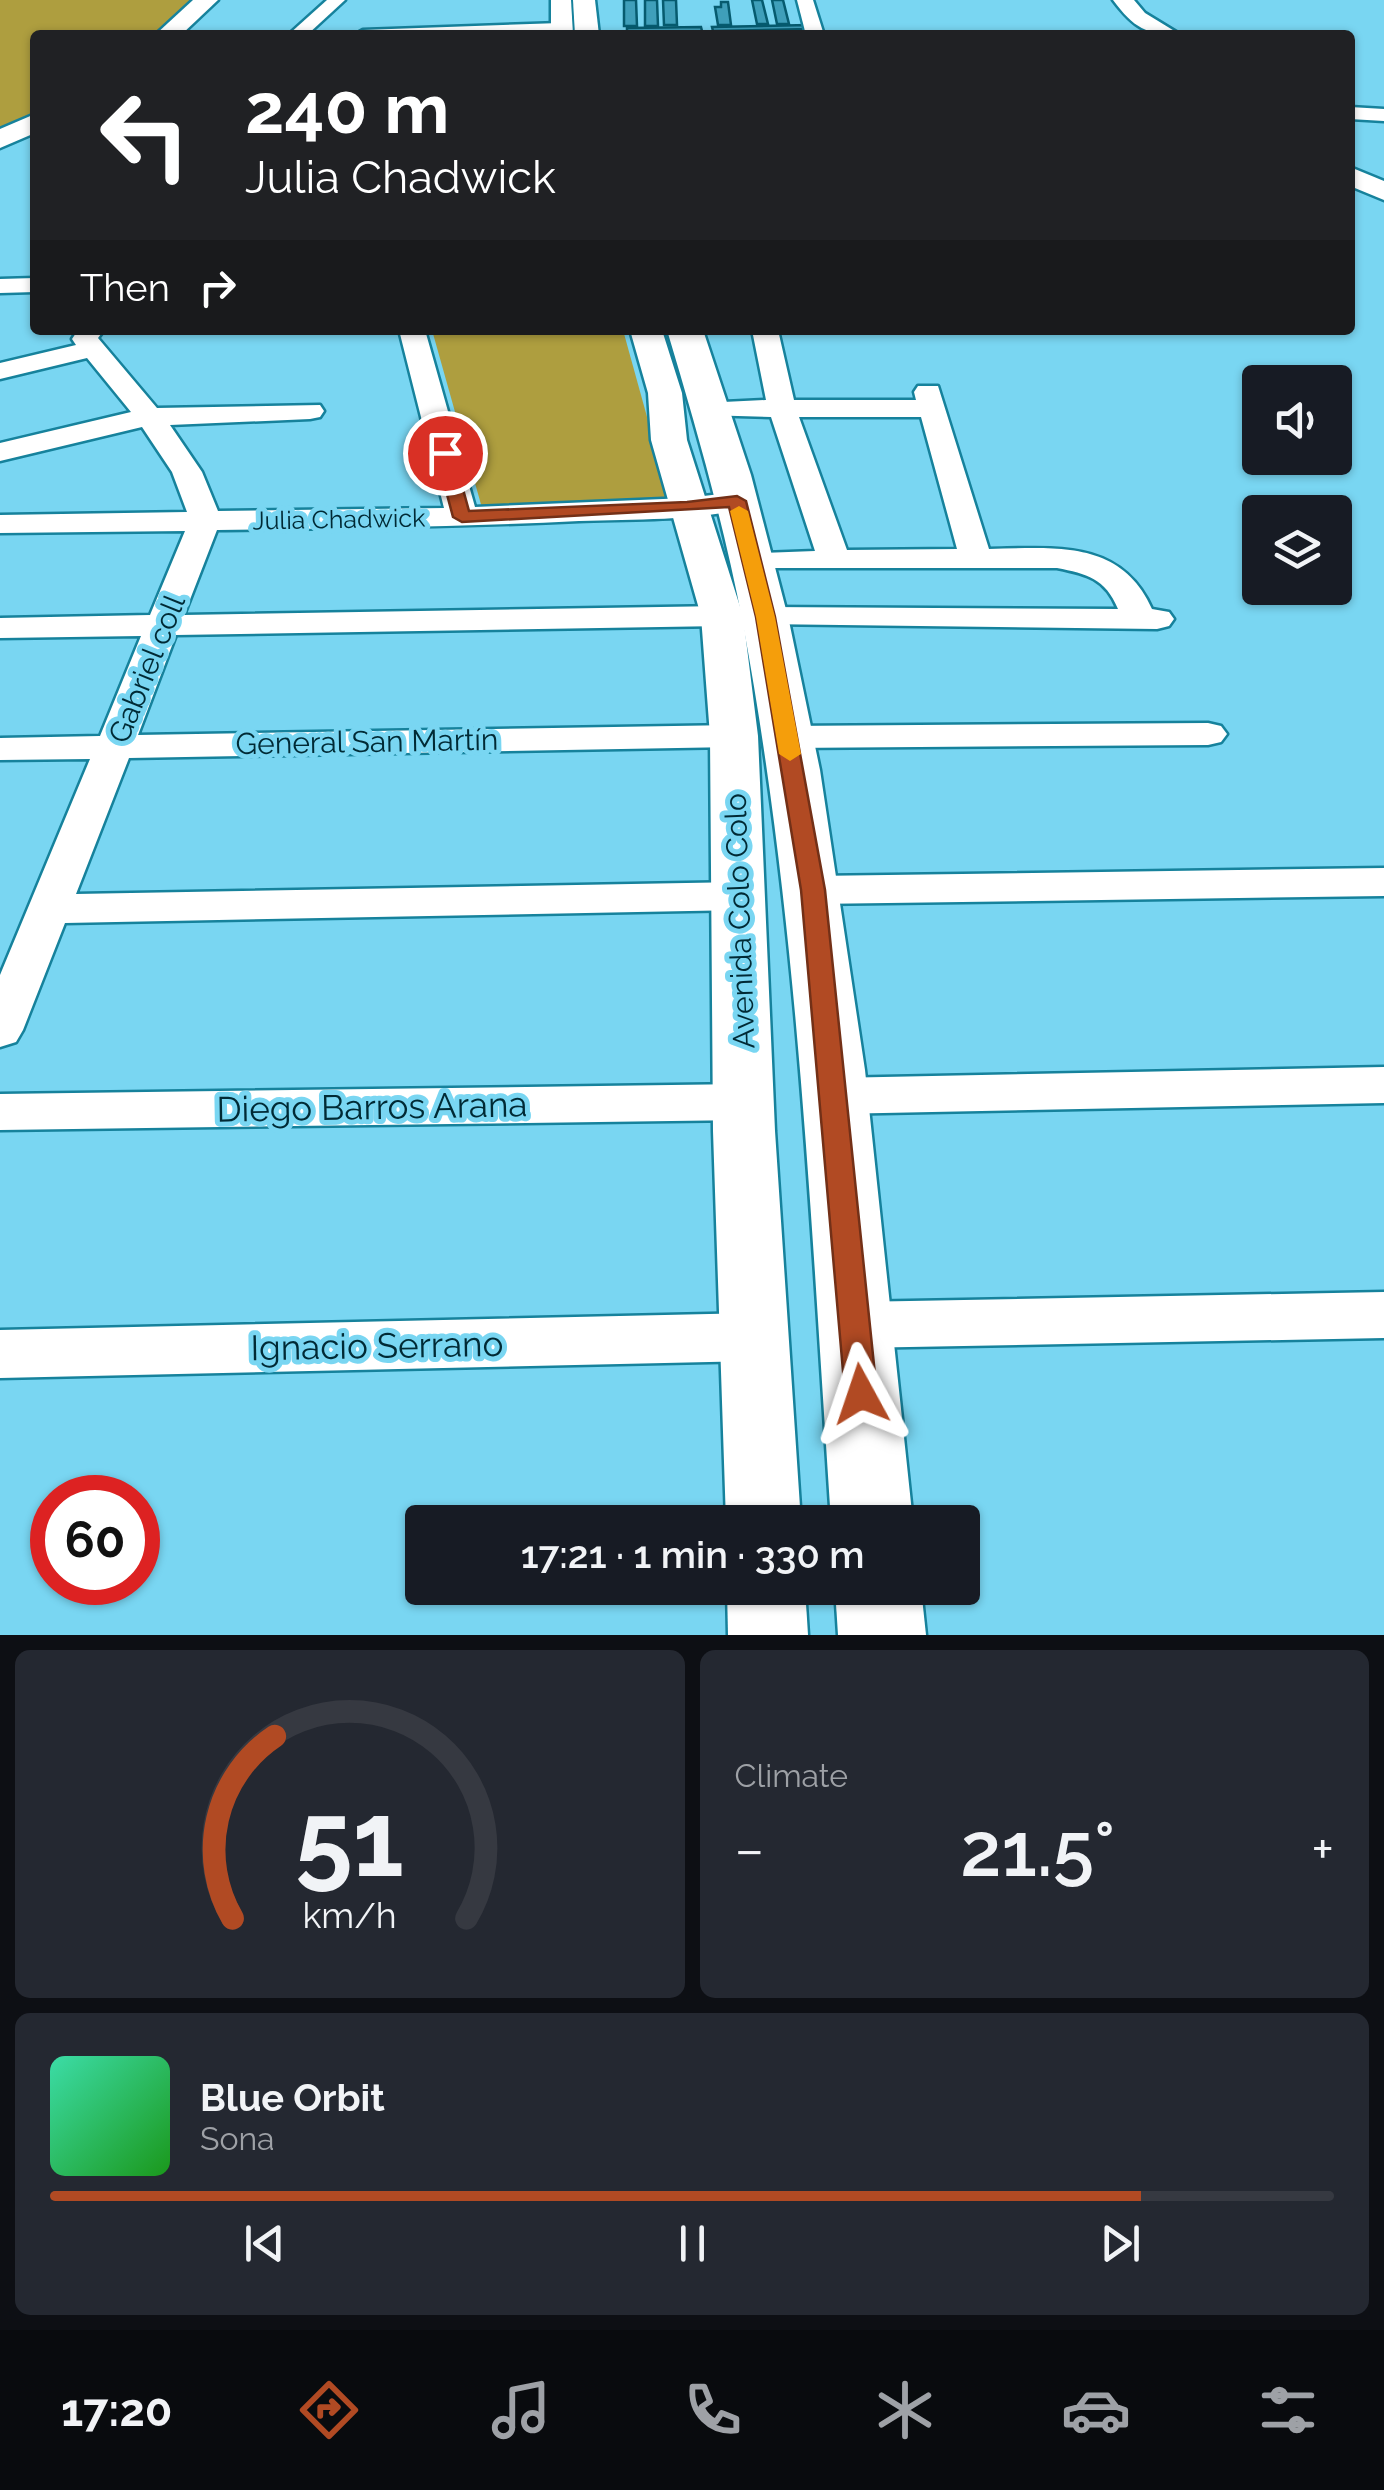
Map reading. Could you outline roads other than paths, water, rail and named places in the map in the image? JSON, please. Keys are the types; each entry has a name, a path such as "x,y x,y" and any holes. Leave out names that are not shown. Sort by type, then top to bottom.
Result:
{"main road":[{"path":"173,30 207,0"},
{"path":"0,140 30,125"},
{"name":"Avenida Colo Colo","path":"687,335 712,410 712,504 751,561 744,616 760,736 813,890 871,1505"},
{"path":"879,1605 882,1635"}],"street":[{"path":"304,30 337,0"},
{"path":"562,0 577,20"},
{"path":"805,0 814,30"},
{"path":"1122,0 1138,17 1161,30"},
{"path":"434,30 577,20"},
{"path":"1355,113 1384,115"},
{"path":"1355,178 1384,192"},
{"path":"0,286 30,286"},
{"path":"413,335 462,517"},
{"name":"Avenida Colo Colo","path":"647,335 665,394 669,440 712,504 744,616"},
{"path":"767,335 782,408 834,560"},
{"path":"0,371 92,340 200,492 205,521"},
{"path":"712,410 930,400 976,559"},
{"path":"0,452 148,417 310,411"},
{"name":"Julia Chadwick","path":"0,524 462,517 712,504"},
{"name":"Gabriel coll","path":"0,1030 205,521"},
{"path":"0,628 744,616 1148,618 1126,585 1102,567 1056,558 751,561"},
{"name":"General San Martín","path":"0,749 760,736 1208,734"},
{"name":"Avenida Colo Colo","path":"760,736 741,896 744,1102 763,1505"},
{"path":"813,890 1384,882"},
{"path":"49,909 741,896"},
{"path":"834,1096 1384,1085"},
{"name":"Diego Barros Arana","path":"0,1112 744,1102"},
{"path":"856,1325 1384,1316"},
{"name":"Ignacio Serrano","path":"0,1354 754,1337"},
{"path":"767,1605 768,1635"}]}
